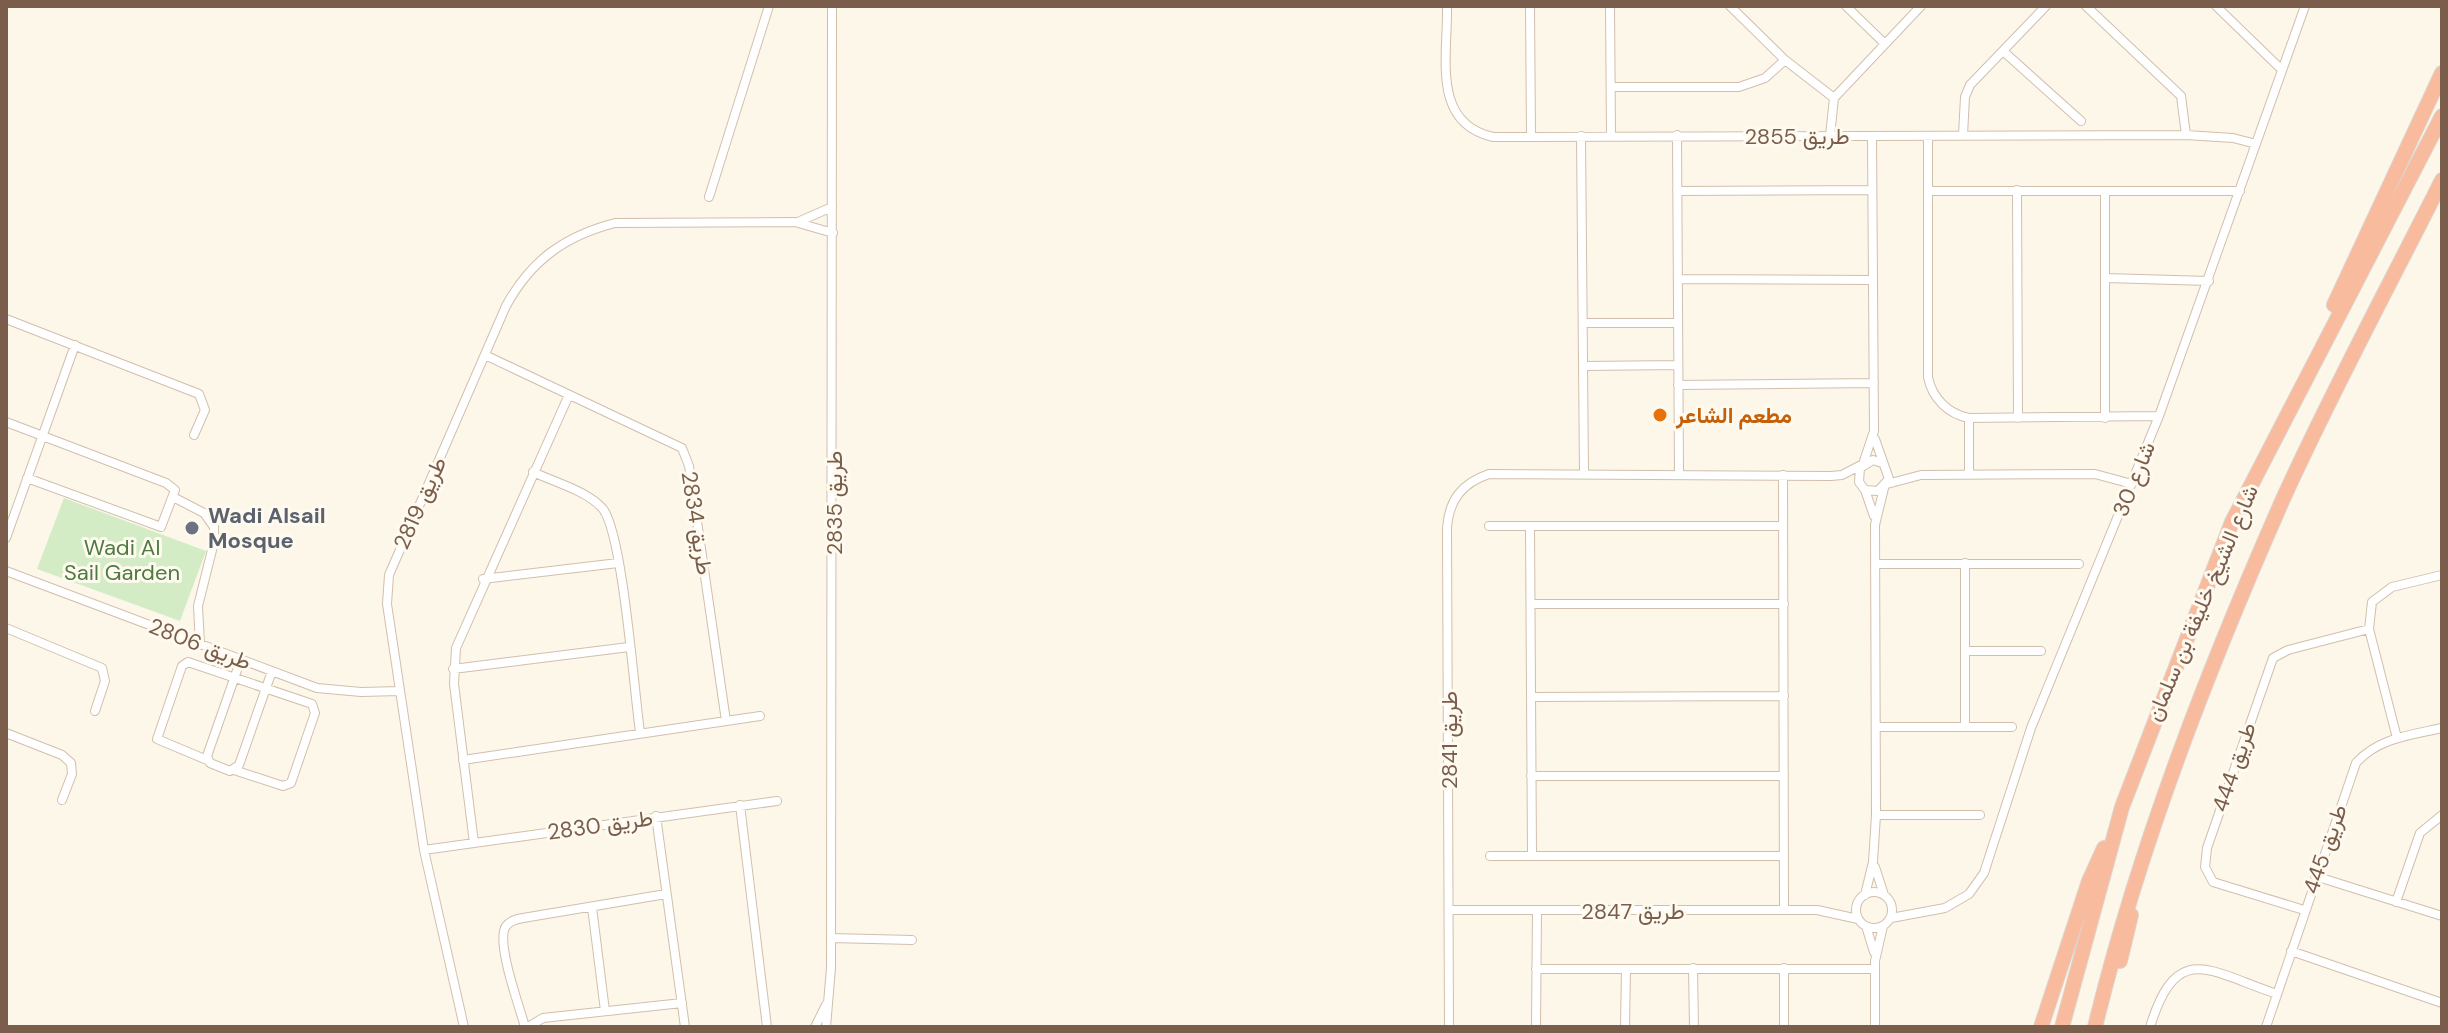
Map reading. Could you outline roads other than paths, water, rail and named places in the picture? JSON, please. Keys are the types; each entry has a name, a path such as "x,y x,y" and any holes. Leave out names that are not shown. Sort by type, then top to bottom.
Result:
{"highway":[{"path":"2326,338 2341,289 2442,73"},
{"name":"شارع الشيخ خليفة بن سلمان","path":"2062,1027 2122,807 2232,522 2442,116"},
{"name":"شارع الشيخ خليفة بن سلمان","path":"2095,1027 2118,929 2203,691 2284,497 2442,180"},
{"path":"2041,1027 2089,881 2122,807"},
{"path":"2103,1027 2138,877"}],"street":[{"path":"709,197 769,6"},
{"name":"طريق 2835","path":"826,1027 831,938 832,6"},
{"name":"طريق 2855","path":"1447,6 1450,106 1467,128 1477,134 1531,137 2186,135 2233,138 2256,144"},
{"path":"1530,6 1531,137"},
{"path":"1610,6 1611,136"},
{"path":"1730,6 1785,60 1834,98"},
{"path":"1846,6 1884,43"},
{"path":"1830,136 1834,98 1921,6"},
{"path":"1963,135 1965,97 1970,85 2046,6"},
{"path":"2086,6 2181,96 2186,135"},
{"path":"2216,6 2282,70"},
{"name":"شارع 30","path":"1891,918 1945,908 1959,901 1984,873 2045,689 2159,416 2305,6"},
{"path":"2003,51 2081,121"},
{"path":"1611,87 1739,87 1765,78 1785,60"},
{"path":"1677,135 1679,475"},
{"path":"1581,136 1584,474 1831,476 1842,475 1873,460 1921,475"},
{"path":"1872,137 1874,431 1884,465 1886,486 1875,525"},
{"path":"1928,137 1928,377 1938,400 1959,416 1969,418 2159,416"},
{"path":"1677,191 1872,190"},
{"path":"2017,190 2018,418"},
{"path":"1928,191 2240,191"},
{"path":"2105,191 2105,418"},
{"name":"طريق 2819","path":"795,222 832,207"},
{"name":"طريق 2819","path":"464,1027 424,850 387,604 389,575 506,306 530,269 567,240 589,230 642,222 795,222 833,233"},
{"path":"2105,278 2209,281"},
{"path":"1678,279 1873,280"},
{"path":"6,319 199,394 205,410 194,435"},
{"path":"1583,323 1678,323"},
{"path":"6,538 8,524 75,345"},
{"name":"طريق 2834","path":"485,355 568,397 668,439 682,448 686,457 726,721"},
{"path":"1583,366 1678,365"},
{"path":"1678,385 1874,383"},
{"path":"474,843 453,669 456,648 483,579 568,397"},
{"path":"1969,418 1969,474"},
{"path":"6,422 166,483 175,490 175,498 161,527 27,478"},
{"path":"1874,431 1858,472 1875,525 1876,564 1876,815 1873,862 1861,898 1858,919 1866,926 1875,965"},
{"path":"533,472 581,494 603,509 611,526 640,732"},
{"name":"طريق 2841","path":"1449,1027 1447,528 1454,499 1475,479 1489,474 1584,474"},
{"path":"1831,476 1863,488 1886,486 1921,475 1969,474 2095,474 2132,484"},
{"path":"1783,475 1784,910"},
{"path":"175,498 204,513 214,527 214,542 198,606 200,644"},
{"path":"1489,526 1783,526"},
{"path":"1530,526 1532,856"},
{"path":"483,579 618,563"},
{"path":"1965,563 1965,727"},
{"path":"1876,564 2079,564"},
{"name":"طريق 2806","path":"6,571 317,688 361,692 400,691"},
{"path":"2397,738 2369,629 2372,602 2379,594 2418,579 2442,575"},
{"path":"1531,604 1784,604"},
{"path":"6,628 102,668 105,681 95,711"},
{"name":"طريق 444","path":"2304,910 2213,882 2205,867 2207,848 2273,658 2288,650 2369,629"},
{"path":"453,669 629,647"},
{"path":"1966,651 2041,651"},
{"path":"207,760 241,659"},
{"path":"195,663 235,678 314,708 291,783 283,786 234,770 162,743 156,733 182,666 195,663"},
{"path":"234,770 272,671"},
{"path":"1531,697 1784,696"},
{"path":"463,760 760,716"},
{"path":"1876,727 2012,727"},
{"name":"طريق 445","path":"2266,1027 2356,763 2372,748 2397,738 2442,728"},
{"path":"6,733 62,755 71,763 72,774 62,800"},
{"path":"1531,776 1784,776"},
{"name":"طريق 2830","path":"424,850 777,801"},
{"path":"740,805 767,1027"},
{"path":"1876,815 1980,815"},
{"path":"2396,902 2420,833 2442,815"},
{"path":"656,816 685,1027"},
{"path":"1490,856 1784,856"},
{"path":"1873,862 1884,895 1891,903 1891,918 1883,926 1875,965 1875,1027"},
{"path":"2315,876 2442,916"},
{"path":"1861,898 1874,892 1884,895"},
{"path":"666,894 514,920 503,930 504,950 526,1027 543,1018 682,1003"},
{"name":"طريق 2847","path":"1817,910 1861,898"},
{"name":"شارع 30","path":"1891,903 1918,911"},
{"path":"592,907 605,1011"},
{"name":"طريق 2847","path":"1449,910 1817,910 1858,919"},
{"path":"1536,1027 1537,911"},
{"path":"1866,926 1883,926"},
{"path":"831,938 912,940"},
{"path":"2291,951 2442,1003"},
{"path":"1536,969 1875,965"},
{"path":"1693,968 1694,1027"},
{"path":"1784,968 1784,1027"},
{"path":"1625,1027 1626,969"},
{"path":"2150,1027 2165,986 2184,970 2203,970 2277,994"},
{"name":"طريق 2835","path":"815,1027 828,1000"}],"place":[{"name":"مطعم الشاعر","path":"1660,415"},
{"name":"Wadi Alsail Mosque","path":"192,528"}],"park label":[{"name":"Wadi Al Sail Garden","path":"122,560"}]}
